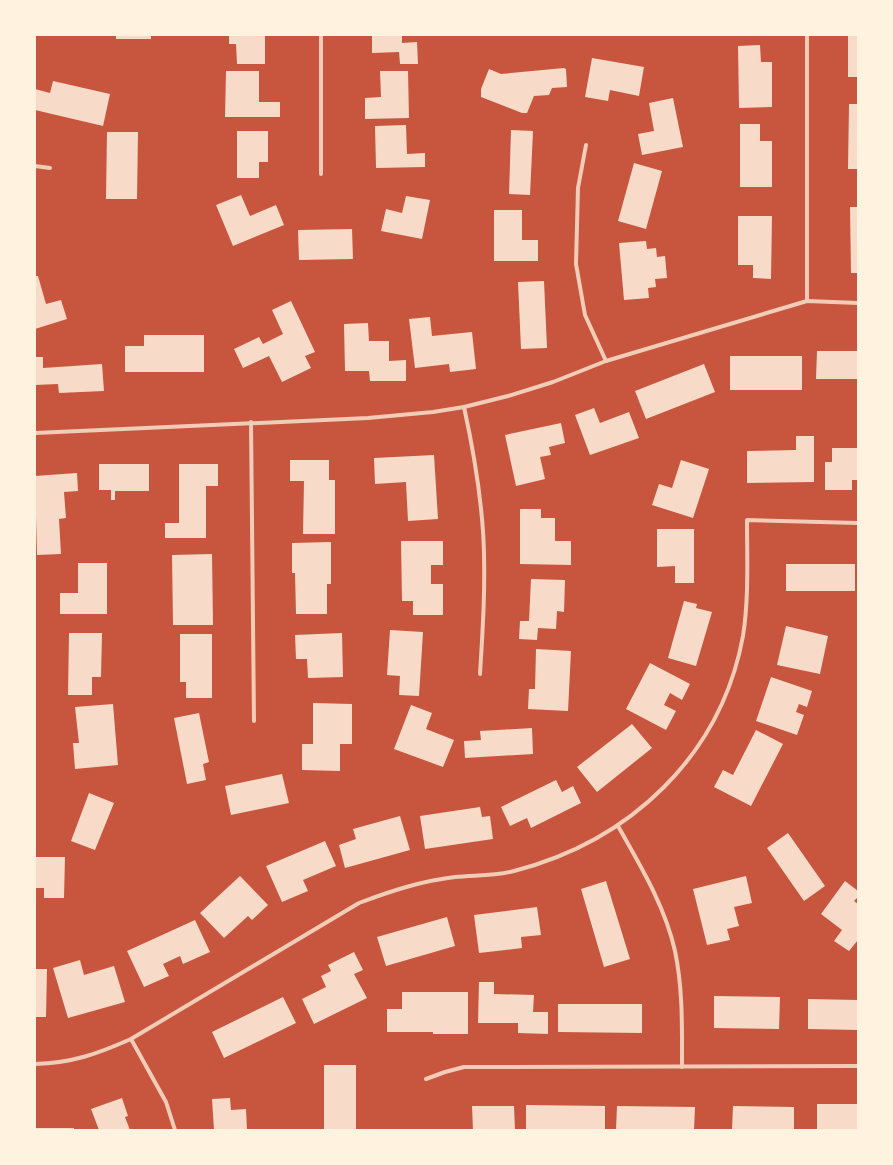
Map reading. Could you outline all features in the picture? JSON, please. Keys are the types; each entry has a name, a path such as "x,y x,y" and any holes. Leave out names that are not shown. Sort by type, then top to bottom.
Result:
{"street":[{"path":"321,174 322,35"},
{"path":"807,301 808,35"},
{"path":"586,145 578,188 576,264 585,315 606,361"},
{"path":"35,166 50,168"},
{"path":"35,433 402,416 464,407 508,396 553,382 606,361 807,301 858,303"},
{"path":"464,407 479,485 483,532 484,583 480,674"},
{"path":"251,422 254,721"},
{"path":"35,1064 58,1063 99,1054 131,1039 359,903 391,891 429,881 512,872 543,863 578,848 618,826 645,806 670,782 695,751 716,714 732,675 742,636 746,606 747,520 858,523"},
{"path":"618,826 666,921 675,951 680,985 682,1067"},
{"path":"131,1039 166,1102 175,1130"},
{"path":"426,1079 464,1067 858,1066"}],"building":[{"path":"116,35 151,35 151,39 116,39"},
{"path":"229,35 265,35 265,64 237,64 236,44 229,44"},
{"path":"372,35 402,35 402,43 417,42 418,64 400,64 399,52 372,53"},
{"path":"848,35 858,35 858,77 848,77"},
{"path":"760,45 761,62 772,62 772,107 739,108 738,46"},
{"path":"592,58 644,67 639,96 610,90 608,101 585,97"},
{"path":"564,68 566,69 567,87 552,88 549,95 534,96 527,113 522,113 481,97 481,89 489,69 501,74"},
{"path":"226,71 259,71 259,102 280,102 280,117 225,117"},
{"path":"380,71 408,71 409,118 365,119 365,98 381,97"},
{"path":"53,81 110,94 103,126 35,110 35,89 50,93"},
{"path":"673,98 683,147 642,155 638,134 654,131 649,103"},
{"path":"849,104 858,104 858,169 848,169"},
{"path":"740,124 760,124 760,141 772,141 772,187 740,187"},
{"path":"406,125 407,154 425,153 425,167 376,168 375,126"},
{"path":"511,130 533,131 530,195 509,194"},
{"path":"237,131 268,131 268,162 259,162 259,178 237,178"},
{"path":"107,132 138,132 137,199 106,199"},
{"path":"634,163 662,171 646,229 618,221"},
{"path":"241,195 250,216 276,205 284,225 233,246 216,205"},
{"path":"406,196 430,200 422,239 381,231 386,209 402,213"},
{"path":"850,207 858,207 858,273 851,273"},
{"path":"494,210 522,210 522,240 538,240 538,261 494,261"},
{"path":"738,216 772,216 771,279 753,278 753,265 738,265"},
{"path":"352,229 353,259 299,260 298,230"},
{"path":"646,241 647,249 656,248 657,257 665,256 667,278 655,279 656,287 648,288 649,298 624,300 619,243"},
{"path":"35,276 38,276 46,304 61,300 67,319 35,329"},
{"path":"544,281 547,348 521,349 518,282"},
{"path":"291,301 315,352 305,356 311,368 282,382 269,356 243,368 234,349 259,337 263,344 283,334 272,310"},
{"path":"430,317 432,336 472,332 476,369 450,372 449,364 415,368 409,319"},
{"path":"368,323 369,341 389,341 389,361 406,360 406,381 370,381 369,371 345,371 344,324"},
{"path":"144,335 204,335 204,372 125,372 125,346 144,346"},
{"path":"817,351 858,351 858,379 816,379"},
{"path":"730,356 802,356 802,390 730,390"},
{"path":"35,357 43,357 43,368 102,364 104,391 59,393 58,384 35,385"},
{"path":"704,364 715,392 646,419 635,391"},
{"path":"594,408 600,423 629,412 639,438 590,455 575,415"},
{"path":"561,423 565,443 549,447 551,455 540,457 545,479 516,486 505,435"},
{"path":"796,436 814,436 814,482 747,483 747,451 796,450"},
{"path":"832,448 858,448 858,480 852,480 852,490 825,490 825,462 832,462"},
{"path":"434,455 438,519 408,521 406,482 375,484 374,458"},
{"path":"290,460 329,460 329,480 335,480 335,534 303,534 304,481 290,481"},
{"path":"681,460 709,469 693,518 652,505 659,484 672,488"},
{"path":"99,464 149,464 149,491 115,491 115,500 111,500 111,490 99,490"},
{"path":"179,464 218,464 218,486 206,486 206,538 165,538 165,523 179,523"},
{"path":"77,473 78,491 64,492 66,518 59,519 61,554 37,555 35,476"},
{"path":"520,509 541,509 541,518 555,518 555,541 571,541 571,565 520,564"},
{"path":"657,529 694,529 694,583 675,583 675,566 657,567"},
{"path":"401,541 443,541 443,565 431,565 431,584 443,584 443,615 413,615 413,601 402,601"},
{"path":"331,542 331,584 327,584 327,614 296,614 295,573 292,573 292,543"},
{"path":"212,554 213,625 173,625 172,555"},
{"path":"78,563 107,563 107,614 60,614 60,593 78,593"},
{"path":"786,564 855,564 855,591 786,591"},
{"path":"531,579 565,580 564,612 557,611 556,629 538,628 537,640 519,639 520,621 529,621"},
{"path":"684,601 697,604 696,608 712,612 696,666 668,658"},
{"path":"786,626 828,636 820,674 777,665"},
{"path":"390,630 423,632 419,696 399,695 400,676 387,675"},
{"path":"69,633 102,633 101,677 92,677 92,695 68,695"},
{"path":"342,633 343,677 308,678 307,659 296,659 295,635"},
{"path":"180,634 212,634 212,698 186,698 186,682 180,682"},
{"path":"536,649 571,651 568,711 528,709 529,689 535,689"},
{"path":"650,663 690,684 682,700 670,693 664,705 676,711 666,730 626,709"},
{"path":"771,677 812,691 807,707 799,704 796,712 804,715 797,735 756,721"},
{"path":"313,703 352,704 352,744 340,744 340,771 302,770 302,744 313,744"},
{"path":"113,704 118,765 75,769 73,743 79,743 75,707"},
{"path":"411,705 432,713 426,729 454,740 443,767 394,749"},
{"path":"199,713 209,762 203,764 206,780 187,784 174,718"},
{"path":"632,724 652,748 597,792 577,767"},
{"path":"532,728 533,754 465,758 464,741 481,740 480,731"},
{"path":"756,730 783,744 751,806 714,787 723,770 733,775"},
{"path":"282,774 289,803 231,815 225,786"},
{"path":"556,780 562,792 573,786 581,803 531,828 527,818 510,826 501,807"},
{"path":"89,793 114,803 95,850 71,841"},
{"path":"480,807 482,817 490,816 493,839 425,849 420,816"},
{"path":"400,816 410,850 345,868 339,845 356,839 353,829"},
{"path":"788,833 825,886 804,901 767,848"},
{"path":"325,841 336,866 303,880 308,891 282,902 266,866"},
{"path":"35,857 65,857 64,898 44,898 44,888 35,888"},
{"path":"240,876 268,905 252,920 248,916 224,938 200,913"},
{"path":"746,876 752,903 734,907 739,926 727,929 730,940 707,945 693,889"},
{"path":"606,881 630,959 604,967 581,889"},
{"path":"845,881 858,891 858,897 854,901 858,904 858,940 849,951 834,941 842,930 821,914"},
{"path":"537,907 541,935 521,937 522,948 479,953 474,915"},
{"path":"447,917 455,946 386,966 377,937"},
{"path":"195,920 210,952 183,964 180,956 163,964 169,976 144,987 127,951"},
{"path":"354,952 363,970 354,974 367,998 314,1024 302,999 326,987 321,976 331,971 328,965"},
{"path":"80,960 84,975 114,966 125,1002 68,1018 53,968"},
{"path":"35,969 47,969 46,1017 35,1017"},
{"path":"479,982 494,982 494,994 534,995 533,1012 548,1012 548,1034 518,1033 518,1023 478,1023"},
{"path":"402,992 468,992 468,1034 387,1032 387,1009 402,1009"},
{"path":"714,996 780,997 779,1029 714,1028"},
{"path":"283,997 296,1023 224,1058 212,1032"},
{"path":"808,999 858,1000 858,1030 808,1029"},
{"path":"558,1004 642,1004 642,1033 558,1032"},
{"path":"324,1065 356,1065 356,1130 324,1130"},
{"path":"122,1098 128,1116 125,1117 130,1130 99,1130 91,1109"},
{"path":"230,1098 231,1110 246,1109 247,1130 214,1130 212,1099"},
{"path":"817,1104 858,1104 858,1130 817,1130"},
{"path":"526,1105 605,1106 605,1130 526,1130"},
{"path":"472,1106 514,1106 515,1130 473,1130"},
{"path":"617,1106 695,1107 694,1130 616,1130"},
{"path":"733,1106 794,1107 794,1130 732,1130"},
{"path":"35,1128 74,1128 74,1130 35,1130"}]}
